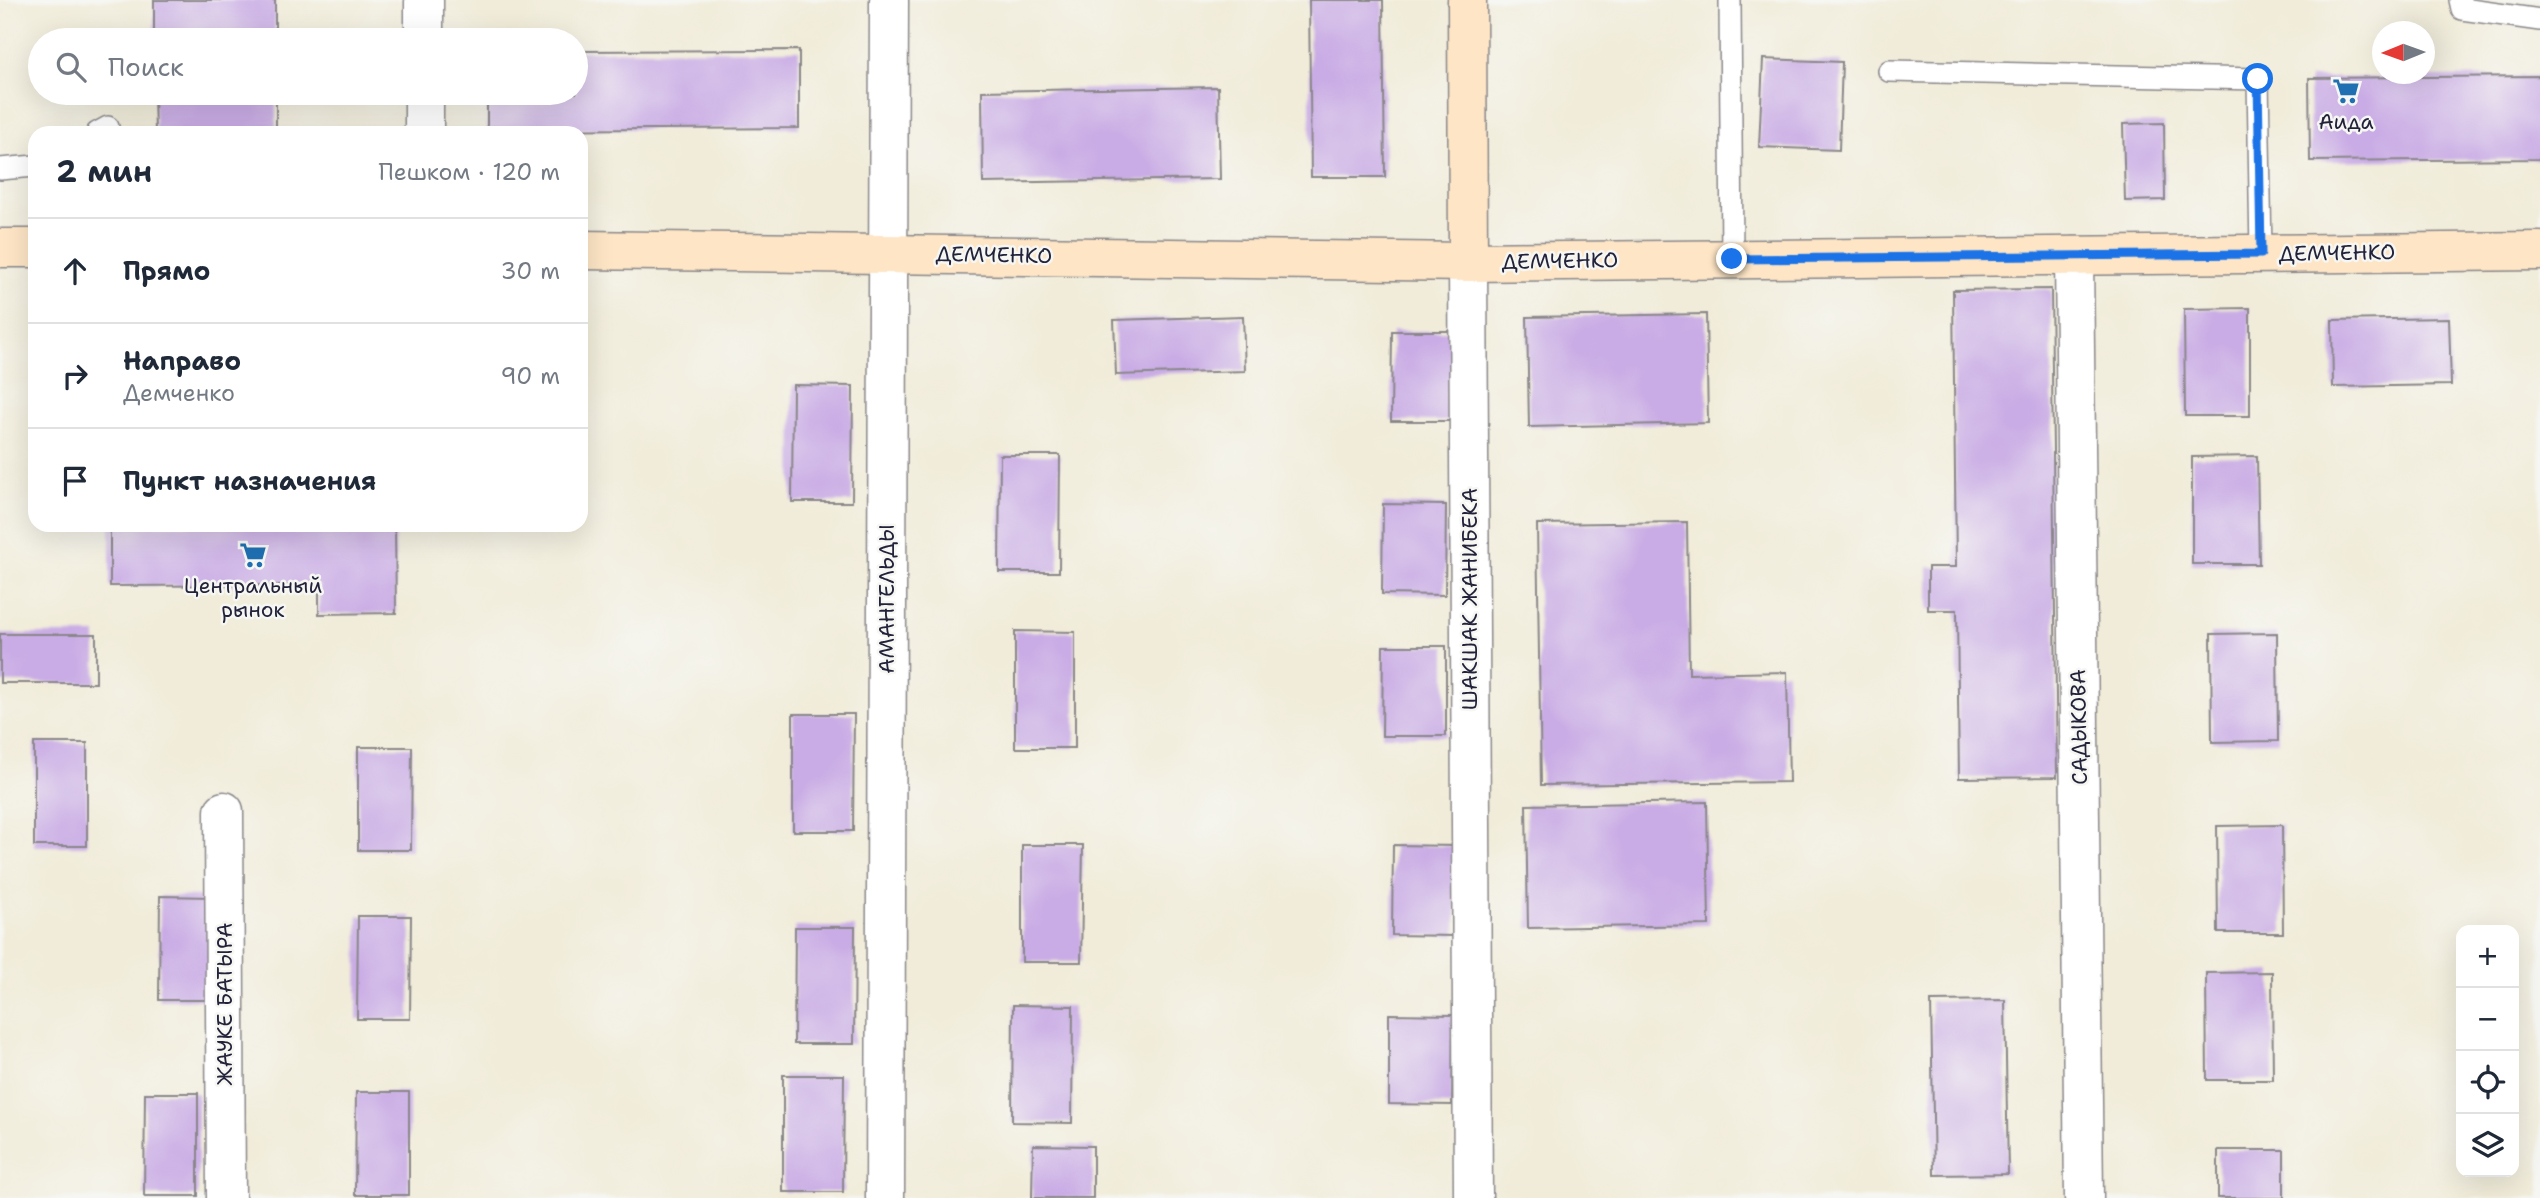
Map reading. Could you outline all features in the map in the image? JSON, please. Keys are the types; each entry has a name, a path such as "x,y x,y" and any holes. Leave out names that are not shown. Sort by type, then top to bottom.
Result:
{"street":[{"path":"424,0 424,28"},
{"name":"АМАНГЕЛЬДЫ","path":"885,1198 888,0"},
{"name":"ШАКШАК ЖАНИБЕКА","path":"1467,0 1473,1198"},
{"path":"424,105 424,126"},
{"path":"0,248 28,248"},
{"name":"ДЕМЧЕНКО","path":"588,250 1468,262 2540,251"},
{"name":"САДЫКОВА","path":"2074,256 2084,1198"},
{"name":"ЖАУКЕ БАТЫРА","path":"224,811 226,1198"}],"lane":[{"path":"1730,0 1732,259"},
{"path":"2460,0 2462,9 2540,20"},
{"path":"1889,71 2258,79 2261,254"},
{"path":"0,169 28,167"}],"building":[{"path":"154,0 275,0 275,28 154,28"},
{"path":"1309,0 1383,0 1385,177 1311,177"},
{"path":"799,50 799,128 588,129 588,126 487,126 487,105 588,105 588,51"},
{"path":"1763,59 1842,62 1839,150 1759,147"},
{"path":"2540,76 2540,159 2310,161 2309,78 2372,77 2372,84 2435,84 2435,77"},
{"path":"1218,87 1220,179 983,183 982,91"},
{"path":"154,105 276,105 276,126 155,126"},
{"path":"2164,123 2165,200 2125,201 2123,124"},
{"path":"2051,289 2057,777 1959,778 1957,610 1928,610 1928,567 1956,567 1953,290"},
{"path":"2250,308 2250,416 2185,416 2184,309"},
{"path":"1706,314 1708,423 1529,427 1527,317"},
{"path":"1243,316 1245,371 1116,375 1114,320"},
{"path":"2449,318 2451,385 2333,387 2332,320"},
{"path":"1392,331 1456,331 1455,421 1391,421"},
{"path":"793,385 853,386 852,502 792,502"},
{"path":"1000,455 1060,455 1059,572 999,572"},
{"path":"2257,456 2259,564 2192,564 2192,457"},
{"path":"1383,504 1446,505 1445,595 1382,594"},
{"path":"1687,522 1689,674 1787,672 1789,782 1541,785 1537,524"},
{"name":"Центральный рынок","path":"110,532 395,532 396,613 319,614 319,585 110,586"},
{"path":"1015,631 1075,632 1075,748 1015,748"},
{"path":"2277,633 2278,741 2212,742 2211,634"},
{"path":"0,634 96,634 96,683 0,683"},
{"path":"1383,646 1446,646 1446,736 1382,736"},
{"path":"793,714 854,714 853,831 793,831"},
{"path":"34,743 87,743 87,846 34,846"},
{"path":"358,747 412,747 411,850 358,850"},
{"path":"1707,802 1709,925 1528,928 1526,805"},
{"path":"2282,825 2283,933 2218,933 2217,826"},
{"path":"1022,845 1083,845 1081,962 1022,962"},
{"path":"1393,845 1457,846 1456,936 1392,935"},
{"path":"160,896 213,897 213,1000 159,1000"},
{"path":"358,916 411,916 410,1019 357,1019"},
{"path":"795,927 855,927 854,1044 794,1044"},
{"path":"2272,972 2273,1080 2207,1080 2206,973"},
{"path":"2005,1000 2008,1174 1934,1175 1931,1001"},
{"path":"1013,1005 1073,1006 1072,1123 1012,1122"},
{"path":"1389,1014 1453,1015 1452,1105 1389,1104"},
{"path":"783,1075 844,1075 843,1192 783,1192"},
{"path":"356,1092 409,1092 409,1195 355,1195"},
{"path":"145,1093 198,1093 198,1196 144,1196"},
{"path":"1033,1145 1093,1146 1093,1198 1032,1198"},
{"path":"2218,1150 2284,1150 2284,1198 2218,1198"}],"place":[{"name":"Аида","path":"2346,91"},
{"name":"Центральный рынок","path":"253,555"}],"route":[{"path":"1732,259 2261,254 2258,79"}]}
